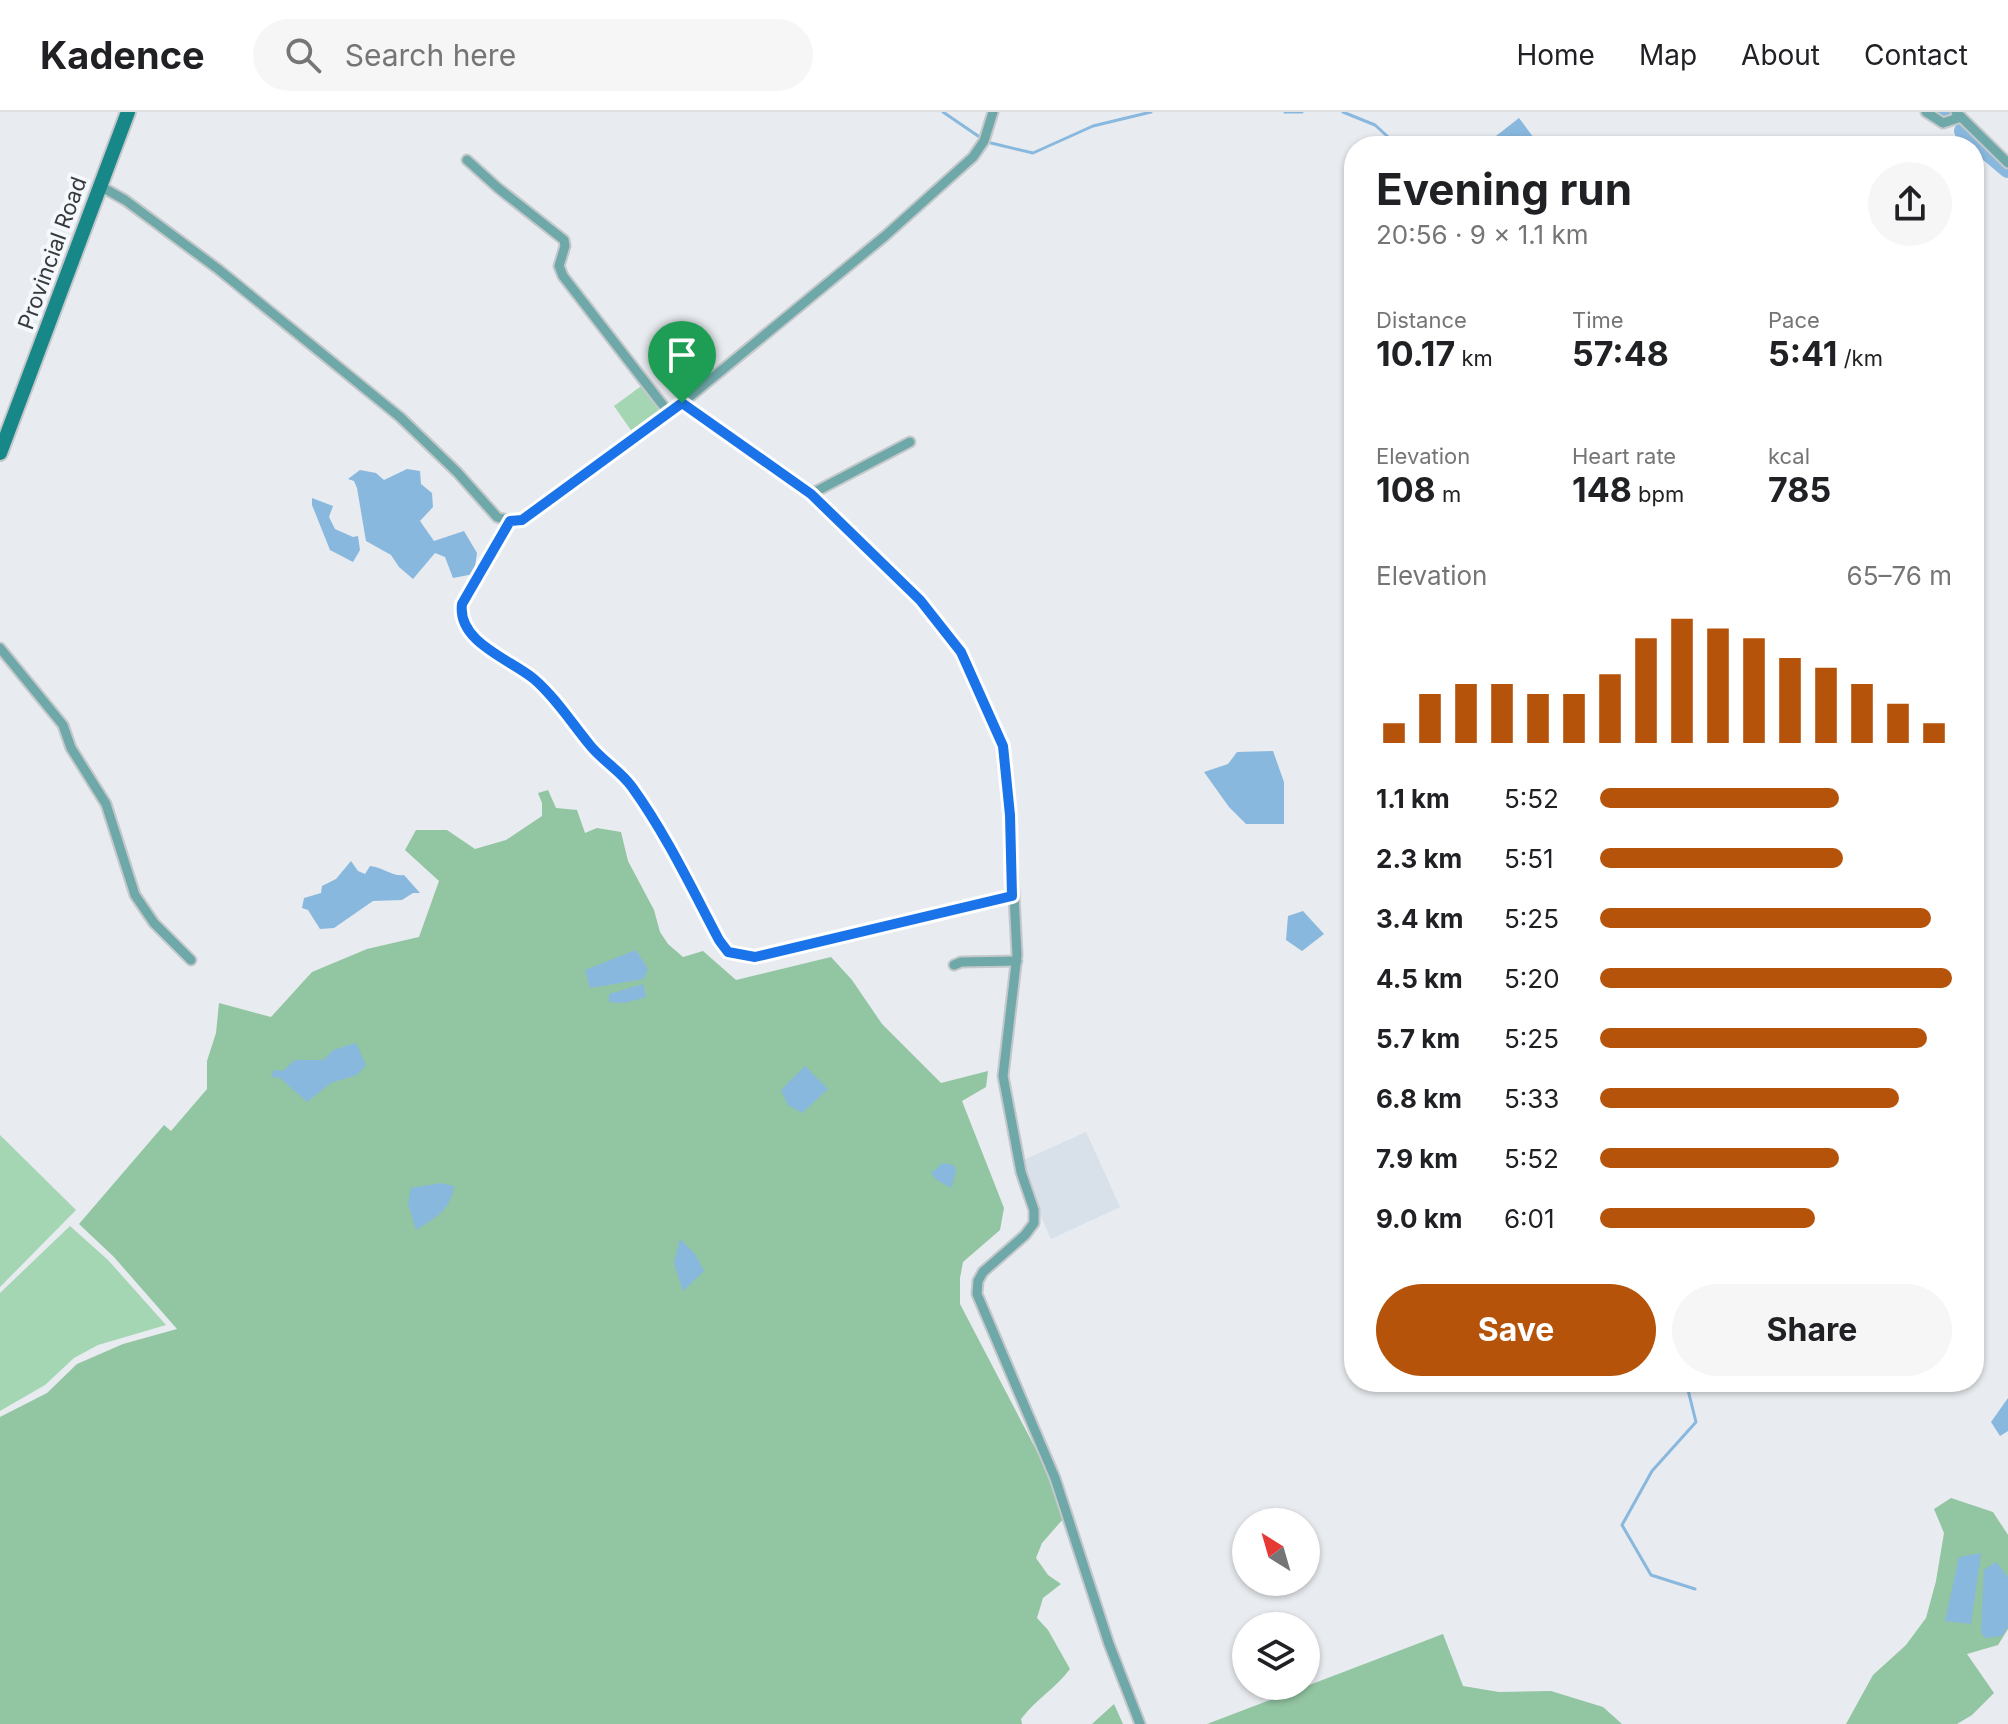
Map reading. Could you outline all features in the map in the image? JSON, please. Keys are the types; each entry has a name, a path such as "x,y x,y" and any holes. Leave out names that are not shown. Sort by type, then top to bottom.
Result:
{"main road":[{"name":"Provincial Road","path":"0,453 128,112"}],"street":[{"path":"100,186 125,200 261,302 400,417 457,472 497,517 510,521 522,520 669,413 885,236 973,157 985,139 993,112"},
{"path":"1926,112 1943,123 1959,114 1981,136"},
{"path":"1984,139 2008,163"},
{"path":"467,160 564,240 559,271 669,413"},
{"path":"682,403 811,494 920,600 961,652 1003,746 1010,815 1017,961 1003,1076 1021,1172 1034,1210 1034,1223 1025,1235 983,1272 978,1281 977,1294 1055,1478 1109,1644 1140,1724"},
{"path":"811,494 910,442"},
{"path":"510,521 462,604 461,618 465,626 482,643 533,678 592,748 630,784 668,843 728,952 755,957 1012,896"},
{"path":"0,648 63,725 71,748 106,804 135,895 154,923 191,960"},
{"path":"954,965 961,962 1017,961"}],"shaded area":[{"path":"1086,1132 1120,1207 1051,1239 1017,1163"}],"green space":[{"path":"644,384 666,413 635,436 614,406"},
{"path":"548,790 556,808 577,810 585,833 597,828 621,832 628,861 654,910 660,932 683,957 703,951 736,980 831,957 852,980 882,1024 941,1083 988,1071 986,1087 962,1101 1004,1208 1000,1230 963,1262 960,1304 1042,1461 1064,1518 1042,1543 1036,1558 1048,1575 1061,1584 1043,1598 1037,1618 1048,1630 1070,1669 1027,1712 1021,1719 1022,1724 0,1724 0,1417 47,1393 77,1364 123,1344 177,1329 114,1257 79,1224 164,1125 171,1131 207,1089 207,1061 216,1033 219,1003 271,1017 312,972 367,949 419,937 439,881 405,850 416,830 447,830 475,849 506,840 542,816 538,793"},
{"path":"0,1135 76,1210 0,1287"},
{"path":"70,1226 108,1260 166,1325 98,1345 74,1358 45,1385 0,1411 0,1293"},
{"path":"1951,1498 1993,1512 2008,1535 2008,1629 1998,1645 1967,1654 1994,1693 1972,1715 1957,1724 1846,1724 1873,1675 1906,1645 1926,1618 1944,1533 1934,1509"},
{"path":"1443,1634 1463,1686 1499,1692 1551,1691 1603,1707 1622,1724 1207,1724 1270,1700 1320,1700 1320,1681"},
{"path":"1114,1704 1123,1724 1092,1724"}],"water":[{"path":"1519,118 1532,136 1496,136"},
{"path":"407,469 420,471 421,484 432,493 433,507 420,521 434,541 464,531 477,553 474,574 453,578 445,557 435,553 413,579 391,555 366,541 357,488 354,481 348,479 360,470 376,473 384,480"},
{"path":"312,498 333,506 329,517 335,529 353,537 358,536 360,550 353,562 330,550"},
{"path":"1273,751 1284,782 1284,824 1246,824 1229,807 1204,772 1228,764 1237,752"},
{"path":"351,861 358,871 365,874 370,866 404,875 420,893 413,893 402,900 373,901 334,928 320,929 308,910 302,908 304,898 321,893 322,886 336,879"},
{"path":"1303,911 1324,934 1302,951 1286,940 1288,916"},
{"path":"636,950 648,969 644,979 590,988 585,970"},
{"path":"643,984 646,997 624,1003 609,1002 609,994"},
{"path":"356,1043 366,1065 357,1075 331,1083 307,1102 280,1078 271,1077 274,1070 283,1071 295,1060 324,1060 333,1050"},
{"path":"805,1066 828,1089 802,1113 788,1105 781,1090"},
{"path":"943,1163 954,1165 956,1171 951,1188 931,1173"},
{"path":"441,1183 454,1186 449,1201 441,1212 416,1230 408,1204 411,1188"},
{"path":"680,1239 695,1254 704,1271 683,1291 674,1263"},
{"path":"2008,1398 2008,1431 2000,1436 1991,1422"},
{"path":"1981,1553 1971,1624 1945,1621 1959,1557"},
{"path":"1996,1562 2008,1577 2008,1627 2002,1636 1985,1638 1981,1632 1984,1570"}],"waterway":[{"path":"943,112 981,138"},
{"path":"991,143 1033,153 1093,126 1151,112"},
{"path":"1285,112 1302,112"},
{"path":"1343,112 1375,125 1387,136"},
{"path":"1942,112 1946,116"},
{"path":"1963,131 1969,136"},
{"path":"1984,149 2008,169"},
{"path":"1688,1392 1696,1422 1652,1471 1622,1525 1651,1575 1695,1589"}],"route":[{"path":"682,403 811,494 920,600 961,652 1003,746 1010,815 1012,896 755,957 728,952 668,843 630,784 592,748 533,678 482,643 465,626 461,618 462,604 510,521 522,520 682,403"}]}
